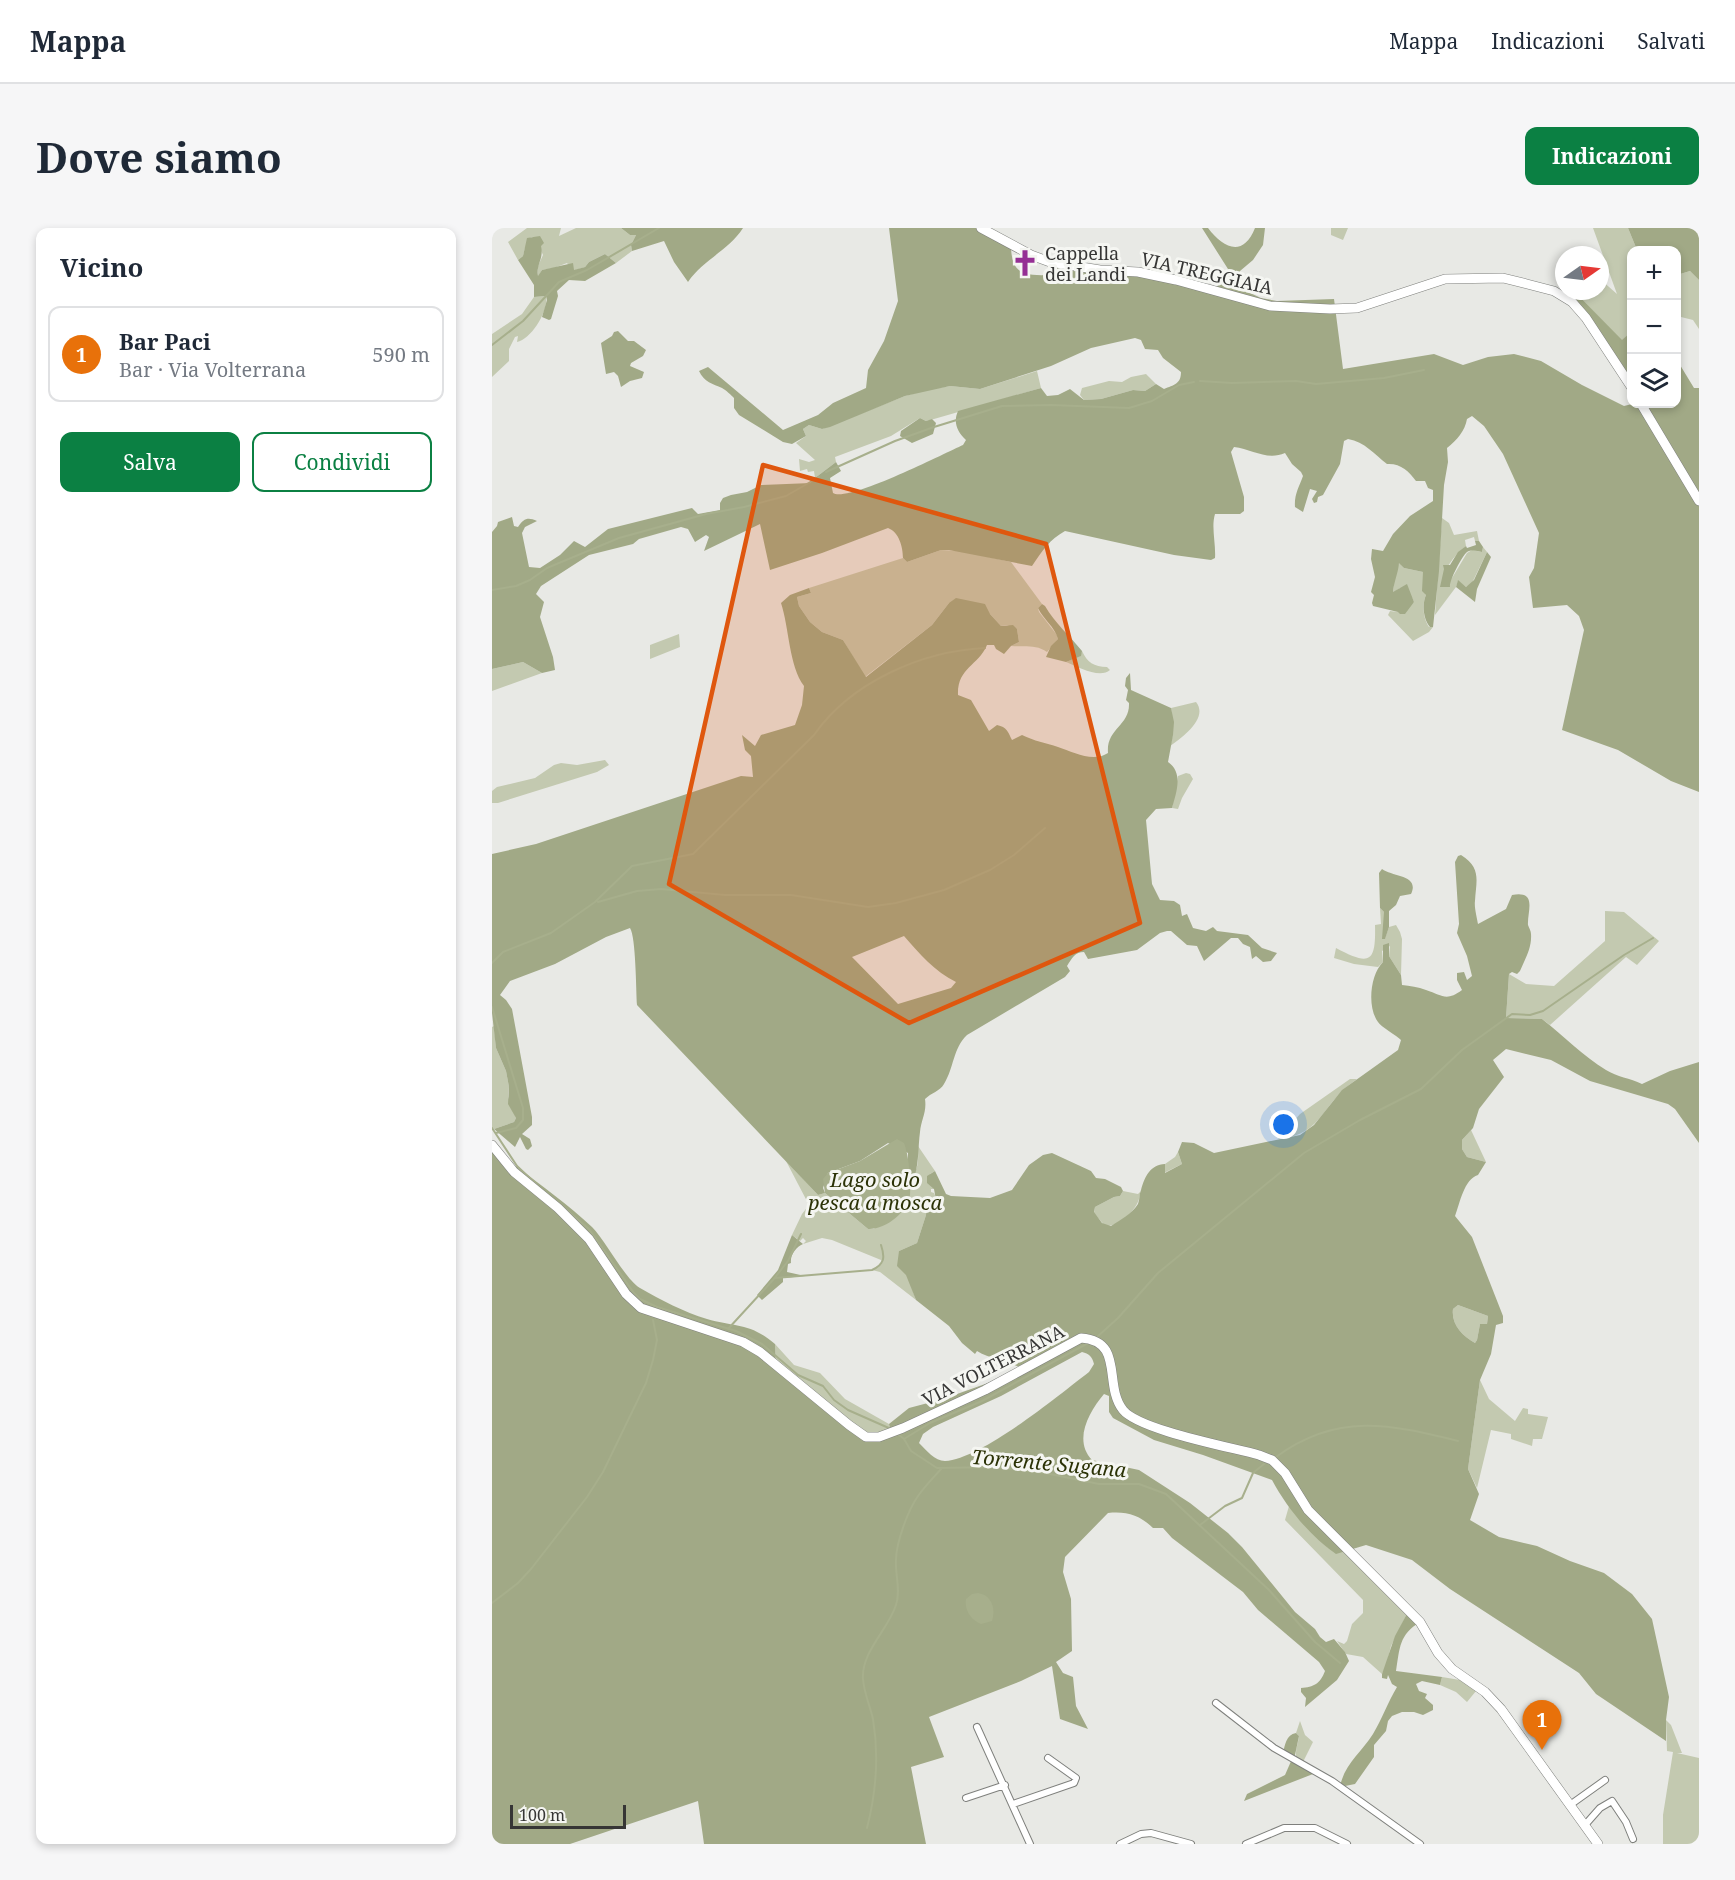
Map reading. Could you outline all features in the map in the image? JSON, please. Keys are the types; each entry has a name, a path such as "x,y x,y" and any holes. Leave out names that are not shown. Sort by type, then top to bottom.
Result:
{"main road":[{"name":"VIA TREGGIAIA","path":"981,228 1031,255 1050,262 1100,270 1138,272 1270,306 1357,308 1446,279 1503,279 1527,284 1554,291 1572,302 1586,318 1627,380"},
{"path":"1643,408 1699,501"},
{"name":"VIA VOLTERRANA","path":"492,1145 514,1172 558,1208 589,1239 626,1294 641,1308 743,1342 760,1352 866,1437 891,1434 985,1390 1081,1338 1101,1343 1108,1353 1116,1396 1129,1416 1141,1424 1259,1455 1272,1460 1285,1473 1308,1510 1420,1622 1438,1653 1452,1669 1485,1692 1502,1709 1598,1844"}],"street":[{"path":"1216,1703 1274,1748 1332,1781 1416,1843"},
{"path":"977,1727 1030,1844"},
{"path":"1013,1804 1074,1783 1076,1778 1071,1773 1048,1758"},
{"path":"1570,1805 1605,1780"},
{"path":"966,1798 1005,1785"},
{"path":"1585,1825 1600,1808 1612,1801 1626,1822 1633,1839"},
{"path":"1246,1844 1284,1828 1315,1828 1347,1844"},
{"path":"1120,1844 1141,1834 1151,1833 1191,1844"}],"highlighted area":[{"path":"763,465 1046,544 1140,923 909,1023 669,884"}],"shaded area":[{"path":"527,228 561,228 559,236 576,228 621,228 630,235 636,235 631,245 632,251 616,263 605,254 589,262 585,267 573,271 567,263 542,270 538,277 538,266 543,255 535,237 531,237 523,256 518,260 508,242"},
{"path":"621,228 743,228 731,243 701,267 688,282 674,262 664,241 632,251 631,245 636,235 630,235"},
{"path":"889,228 981,228 1011,244 1011,253 1016,266 1024,273 1031,275 1048,275 1052,262 1138,272 1215,290 1228,269 1202,228 1208,228 1220,241 1233,247 1245,243 1255,228 1265,228 1263,245 1253,260 1240,271 1237,287 1261,298 1277,301 1334,299 1343,369 1434,354 1463,365 1488,357 1514,354 1541,361 1582,385 1624,406 1627,405 1627,408 1681,408 1681,367 1694,388 1699,388 1699,792 1671,781 1618,750 1562,730 1584,630 1579,616 1567,605 1533,608 1529,577 1534,568 1539,533 1503,454 1484,426 1472,416 1467,419 1460,435 1447,448 1448,462 1444,485 1433,627 1430,627 1425,616 1426,595 1422,591 1423,572 1404,568 1399,563 1393,592 1407,584 1414,602 1405,614 1373,606 1374,595 1371,592 1375,577 1371,559 1372,549 1383,551 1393,534 1410,516 1433,501 1433,490 1428,488 1425,481 1416,481 1404,468 1387,464 1364,446 1348,439 1344,441 1340,464 1323,495 1318,497 1317,502 1314,503 1312,499 1317,491 1310,489 1303,512 1295,507 1295,503 1303,476 1285,453 1272,456 1234,447 1231,452 1244,497 1244,511 1240,514 1215,514 1213,524 1215,558 1211,560 1174,555 1065,531 1050,542 1032,566 949,550 941,550 907,562 903,558 898,536 888,528 770,570 760,524 704,551 709,537 706,535 695,542 688,529 681,527 639,539 633,544 589,555 541,586 536,594 544,602 540,617 555,670 542,673 523,662 492,669 492,532 498,522 512,517 514,526 518,527 526,519 537,521 525,527 522,533 529,567 540,568 560,555 574,541 585,547 608,529 692,508 698,514 720,510 723,498 747,492 761,485 811,483 810,479 815,478 836,462 841,471 830,478 833,493 842,494 875,485 963,445 966,440 960,434 956,423 958,411 1041,388 1047,396 1058,395 1070,389 1084,400 1101,399 1133,390 1145,391 1156,384 1164,389 1176,384 1180,379 1181,372 1163,358 1158,350 1145,349 1141,340 1135,338 1091,348 1051,366 980,389 950,386 905,396 830,427 822,429 809,425 803,429 806,436 792,444 783,442 739,415 734,408 734,398 724,389 706,380 699,371 708,367 783,430 818,415 833,403 866,388 868,370 884,341 898,301"},
{"path":"1331,228 1348,228 1343,240 1331,235"},
{"path":"1593,228 1628,228 1635,246 1627,246 1627,336 1622,341 1583,300 1609,300 1609,287 1617,294 1609,272 1609,246 1600,246"},
{"path":"1628,228 1699,228 1699,280 1690,271 1681,274 1681,246 1635,246"},
{"path":"540,236 544,243 541,246 538,276 542,270 573,263 574,270 585,267 589,262 605,254 616,263 585,281 569,280 557,291 558,296 549,320 542,317 546,296 534,297 534,285 518,260 523,256 527,238"},
{"path":"1690,271 1699,280 1699,329 1693,320 1681,317 1681,274"},
{"path":"546,296 545,309 534,330 523,340 517,342 518,336 515,337 509,349 509,361 492,377 492,334 522,314 534,297"},
{"path":"1566,300 1583,300 1622,340 1627,336 1627,381 1619,366"},
{"path":"618,331 628,341 634,341 646,350 643,356 630,366 644,372 642,378 630,381 621,387 618,376 614,372 606,374 601,343"},
{"path":"1037,371 1041,388 926,421 920,418 891,436 835,457 836,462 815,478 814,471 808,472 807,469 800,471 799,459 809,462 815,460 796,443 806,436 803,429 809,425 822,429 926,390 950,386 980,389"},
{"path":"1146,374 1156,384 1145,391 1133,390 1101,399 1084,400 1080,395 1082,388 1109,381 1122,382 1131,377"},
{"path":"920,418 926,421 932,419 936,423 933,434 912,443 900,436 901,431"},
{"path":"1442,518 1449,523 1454,535 1477,531 1479,541 1475,541 1474,537 1465,540 1466,546 1449,564 1441,587 1449,583 1467,553 1472,550 1482,552 1483,547 1487,552 1472,583 1466,587 1458,581 1435,615"},
{"path":"1475,541 1479,541 1483,547 1482,552 1473,550 1467,552 1456,569 1450,587 1440,587 1443,565 1450,565 1458,552 1466,546 1467,548 1476,545"},
{"path":"941,550 961,551 1011,562 1042,604 1038,608 1039,612 1057,635 1058,639 1047,652 1034,647 1011,646 1019,642 1017,629 1007,625 1001,626 990,614 949,603 932,625 865,677 843,640 822,632 810,622 799,606 797,597 811,593 809,588 903,558 907,562"},
{"path":"1487,552 1491,557 1477,589 1475,602 1456,587 1458,580 1466,587 1474,580"},
{"path":"1399,562 1404,568 1423,572 1426,595 1424,616 1429,627 1433,627 1429,632 1413,641 1388,615 1390,611 1398,612 1414,602 1400,588 1393,593"},
{"path":"809,588 811,593 797,597 799,606 810,622 822,632 843,640 866,677 932,625 949,603 956,598 985,604 990,614 1001,626 1013,625 1017,629 1019,642 1011,646 1004,654 994,645 987,645 979,658 964,673 958,695 971,700 989,731 997,725 1003,727 1012,740 1022,735 1090,757 1108,753 1111,738 1128,711 1129,703 1126,700 1128,690 1125,686 1126,678 1130,673 1131,690 1171,708 1174,722 1168,762 1176,772 1178,784 1172,808 1156,809 1146,820 1152,884 1160,900 1174,901 1180,905 1182,916 1187,914 1193,928 1206,931 1213,927 1217,931 1248,935 1262,948 1277,953 1271,961 1263,962 1256,956 1252,959 1250,947 1238,938 1231,938 1204,961 1197,946 1187,945 1171,931 1167,931 1160,933 1137,950 1088,959 1084,952 1076,954 1067,966 1070,971 1065,977 962,1040 944,1084 925,1099 915,1175 908,1179 908,1153 888,1143 860,1161 828,1173 823,1188 825,1193 818,1195 637,1005 635,953 630,928 606,937 555,964 510,981 500,995 512,1009 532,1117 532,1125 522,1134 530,1139 532,1146 526,1149 520,1137 515,1147 494,1129 514,1122 516,1118 508,1104 509,1087 506,1071 496,1048 492,1013 492,854 536,844 741,776 753,777 751,756 745,750 742,735 755,746 761,735 795,725 802,705 804,686 795,668 781,603 790,595","holes":["904,936 934,968 956,982 951,988 898,1004 852,957"]},
{"path":"1042,604 1082,651 1081,656 1066,662 1046,657 1051,646 1058,639 1038,608"},
{"path":"679,634 680,647 650,659 650,645"},
{"path":"1082,651 1092,663 1110,670 1095,673 1066,662 1080,656"},
{"path":"523,662 542,673 492,691 492,669"},
{"path":"1196,702 1199,708 1197,721 1187,733 1170,746 1173,731 1171,708"},
{"path":"605,760 609,765 597,772 492,803 492,791 497,787 535,778 554,765 561,763 577,765"},
{"path":"1190,774 1193,779 1178,809 1172,808 1178,776"},
{"path":"1461,855 1468,860 1475,870 1477,881 1475,906 1478,924 1506,909 1512,895 1520,894 1528,899 1530,944 1520,971 1517,974 1512,972 1509,974 1506,1018 1542,1019 1606,1070 1642,1084 1670,1071 1699,1062 1699,1143 1675,1109 1668,1104 1590,1081 1551,1060 1506,1049 1493,1060 1504,1077 1479,1109 1473,1128 1462,1140 1462,1149 1467,1157 1486,1162 1478,1175 1473,1177 1466,1186 1455,1216 1472,1237 1503,1316 1503,1323 1496,1325 1491,1354 1480,1380 1468,1469 1479,1494 1470,1520 1499,1537 1537,1546 1604,1573 1632,1594 1652,1619 1669,1697 1666,1741 1596,1694 1579,1673 1450,1589 1412,1560 1366,1545 1336,1554 1300,1521 1272,1480 1154,1440 1113,1418 1109,1412 1109,1396 1104,1394 1093,1409 1083,1435 1086,1452 1092,1460 1139,1470 1190,1503 1242,1547 1295,1612 1315,1629 1320,1637 1326,1642 1334,1639 1345,1652 1349,1661 1337,1680 1305,1707 1306,1698 1301,1688 1313,1686 1319,1682 1325,1671 1319,1662 1258,1610 1243,1592 1172,1538 1163,1528 1153,1528 1132,1515 1108,1513 1065,1557 1063,1572 1071,1599 1072,1651 1056,1662 1063,1673 1073,1677 1076,1706 1088,1729 1060,1719 1052,1666 1021,1681 929,1717 944,1757 911,1767 926,1844 704,1844 698,1801 570,1844 492,1844 492,1145 514,1171 517,1166 592,1227 628,1277 640,1288 698,1316 758,1332 775,1344 776,1365 867,1436 891,1434 889,1424 909,1408 943,1399 1002,1378 1019,1367 977,1351 975,1354 962,1343 949,1326 916,1300 906,1275 897,1266 899,1251 917,1243 927,1204 936,1200 934,1189 927,1183 927,1176 935,1171 946,1194 951,1196 990,1198 1012,1190 1029,1165 1043,1155 1052,1153 1091,1171 1096,1178 1105,1179 1121,1187 1123,1191 1120,1196 1095,1207 1094,1212 1102,1223 1111,1226 1135,1208 1139,1202 1144,1180 1152,1169 1165,1164 1165,1173 1182,1164 1178,1152 1182,1142 1194,1143 1214,1153 1300,1135 1314,1125 1342,1090 1398,1050 1401,1040 1380,1024 1372,1008 1371,991 1375,975 1383,962 1383,945 1389,943 1389,956 1401,975 1402,985 1448,997 1462,990 1457,980 1457,973 1464,972 1467,980 1472,976 1467,956 1457,933 1459,924 1455,862","holes":["1458,1305 1488,1316 1487,1324 1480,1324 1475,1343 1466,1337 1456,1325 1453,1309","1082,1352 1090,1356 1093,1361 1094,1364 1089,1372 999,1438 961,1458 945,1461 934,1457 919,1443 923,1434 933,1427 1001,1396"]},
{"path":"1382,869 1409,880 1413,888 1411,894 1400,896 1396,905 1389,911 1389,927 1385,939 1382,939 1384,912 1380,908 1379,873"},
{"path":"1380,908 1384,912 1385,938 1389,927 1396,925 1400,932 1402,939 1401,975 1389,956 1390,946 1382,951 1383,962 1378,967 1354,964 1334,958 1336,948 1347,954 1364,959 1369,958 1374,947 1375,925 1381,924"},
{"path":"1605,911 1624,912 1659,941 1637,965 1626,957 1550,1025 1542,1019 1506,1018 1509,974 1526,984 1554,986 1605,941"},
{"path":"494,1026 496,1048 506,1071 508,1097 516,1118 514,1122 494,1129 492,1128 492,1027"},
{"path":"1350,1079 1357,1079 1342,1091 1308,1129 1300,1134 1278,1139 1300,1114"},
{"path":"1471,1130 1486,1162 1467,1157 1462,1149 1462,1140"},
{"path":"918,1146 935,1171 930,1174 934,1189 931,1189 931,1192 937,1200 927,1204 917,1243 899,1251 916,1300 880,1272 872,1270 883,1262 881,1260 832,1240 822,1238 803,1244 806,1241 803,1238 800,1241 792,1235 809,1205 786,1161 818,1195 825,1193 868,1229 874,1229 909,1186 908,1179 915,1172 917,1164"},
{"path":"1178,1152 1182,1164 1164,1173 1165,1164"},
{"path":"1123,1191 1138,1194 1140,1192 1137,1204 1123,1220 1105,1226 1094,1213 1095,1207 1120,1196"},
{"path":"792,1235 803,1244 791,1257 787,1272 805,1276 783,1278 783,1282 762,1300 757,1295 778,1270"},
{"path":"1458,1305 1488,1316 1487,1324 1480,1324 1475,1343 1466,1337 1456,1325 1453,1309"},
{"path":"775,1344 794,1365 820,1373 845,1399 889,1424 891,1434 866,1437 776,1365"},
{"path":"1480,1380 1489,1399 1515,1421 1523,1408 1528,1409 1528,1414 1548,1417 1542,1439 1533,1439 1532,1446 1511,1439 1511,1434 1491,1430 1477,1488 1468,1469"},
{"path":"1289,1506 1328,1548 1349,1550 1409,1610 1391,1646 1382,1674 1363,1657 1346,1654 1337,1641 1344,1644 1347,1641 1352,1624 1363,1613 1363,1600 1285,1520"},
{"path":"1409,1610 1420,1622 1404,1637 1396,1671 1442,1677 1440,1685 1422,1681 1416,1684 1419,1691 1427,1694 1425,1698 1433,1705 1433,1710 1423,1715 1402,1712 1392,1716 1388,1721 1386,1731 1374,1745 1374,1757 1355,1784 1340,1787 1345,1772 1369,1741 1397,1687 1392,1684 1388,1675 1387,1679 1382,1678 1382,1674 1395,1636"},
{"path":"1442,1677 1460,1680 1476,1691 1467,1702 1456,1692 1440,1685"},
{"path":"1666,1720 1671,1725 1682,1753 1677,1753 1699,1758 1699,1844 1663,1844 1663,1815 1673,1752 1667,1751"},
{"path":"1300,1721 1305,1735 1313,1742 1302,1764 1296,1755 1299,1736 1296,1733"},
{"path":"1296,1733 1299,1736 1295,1755 1297,1761 1322,1775 1313,1774 1244,1801 1247,1794 1285,1775 1292,1759 1283,1753 1284,1747 1288,1738"}],"water":[{"name":"Lago solo pesca a mosca","path":"897,1139 904,1143 907,1154 910,1195 905,1208 895,1219 881,1227 868,1229 825,1193 823,1179 828,1173 860,1161"},
{"path":"978,1593 983,1594 992,1603 992,1621 981,1624 967,1611 966,1599"}],"waterway":[{"path":"492,345 523,321 559,282 587,270 659,228"},
{"path":"1200,381 1232,383 1296,381 1316,384 1384,378 1424,370"},
{"path":"826,472 895,441 1002,406 1129,408 1152,401 1179,385 1194,382"},
{"path":"492,590 516,586 530,580 547,568 619,538 706,514 786,496 819,477"},
{"path":"492,963 503,952 551,933 595,902 632,866 693,854 814,735 829,716 847,699 868,685 890,673 937,655 985,648"},
{"path":"598,902 637,891 661,889 725,895 791,895 868,907 896,903 944,890 990,870 1014,855 1045,828"},
{"path":"1097,1337 1118,1318 1158,1273 1304,1153 1360,1120 1421,1089 1462,1050 1512,1014 1530,1015 1543,1011 1624,955 1653,938"},
{"path":"492,1007 523,1108 523,1120 516,1128 496,1133"},
{"name":"Torrente Sugana","path":"492,1128 517,1166 536,1184"},
{"name":"Torrente Sugana","path":"563,1207 589,1229 640,1299 657,1307 736,1331 762,1344 798,1375 823,1386 834,1400 848,1410 891,1429"},
{"path":"728,1329 788,1261 801,1234"},
{"path":"775,1278 872,1270 883,1260 881,1245"},
{"path":"492,1603 518,1583 531,1569 587,1497 603,1472 646,1383 657,1340 653,1320"},
{"path":"904,1439 930,1423 982,1401 1090,1342"},
{"path":"1276,1457 1321,1433 1364,1426 1409,1430 1458,1441"},
{"name":"Torrente Sugana","path":"898,1434 911,1451 937,1468 997,1467 1045,1473 1099,1484 1139,1484 1166,1494 1269,1590 1315,1642 1340,1663"},
{"path":"1200,1525 1225,1506 1242,1498 1253,1473 1264,1464"},
{"path":"867,1828 873,1801 876,1746 873,1719 863,1679 864,1669 870,1650 896,1605 898,1594 896,1566 900,1536 914,1502 942,1468"}],"place":[{"name":"Cappella dei Landi","path":"1025,263"},
{"name":"Bar Paci","path":"1542,1750"}]}
